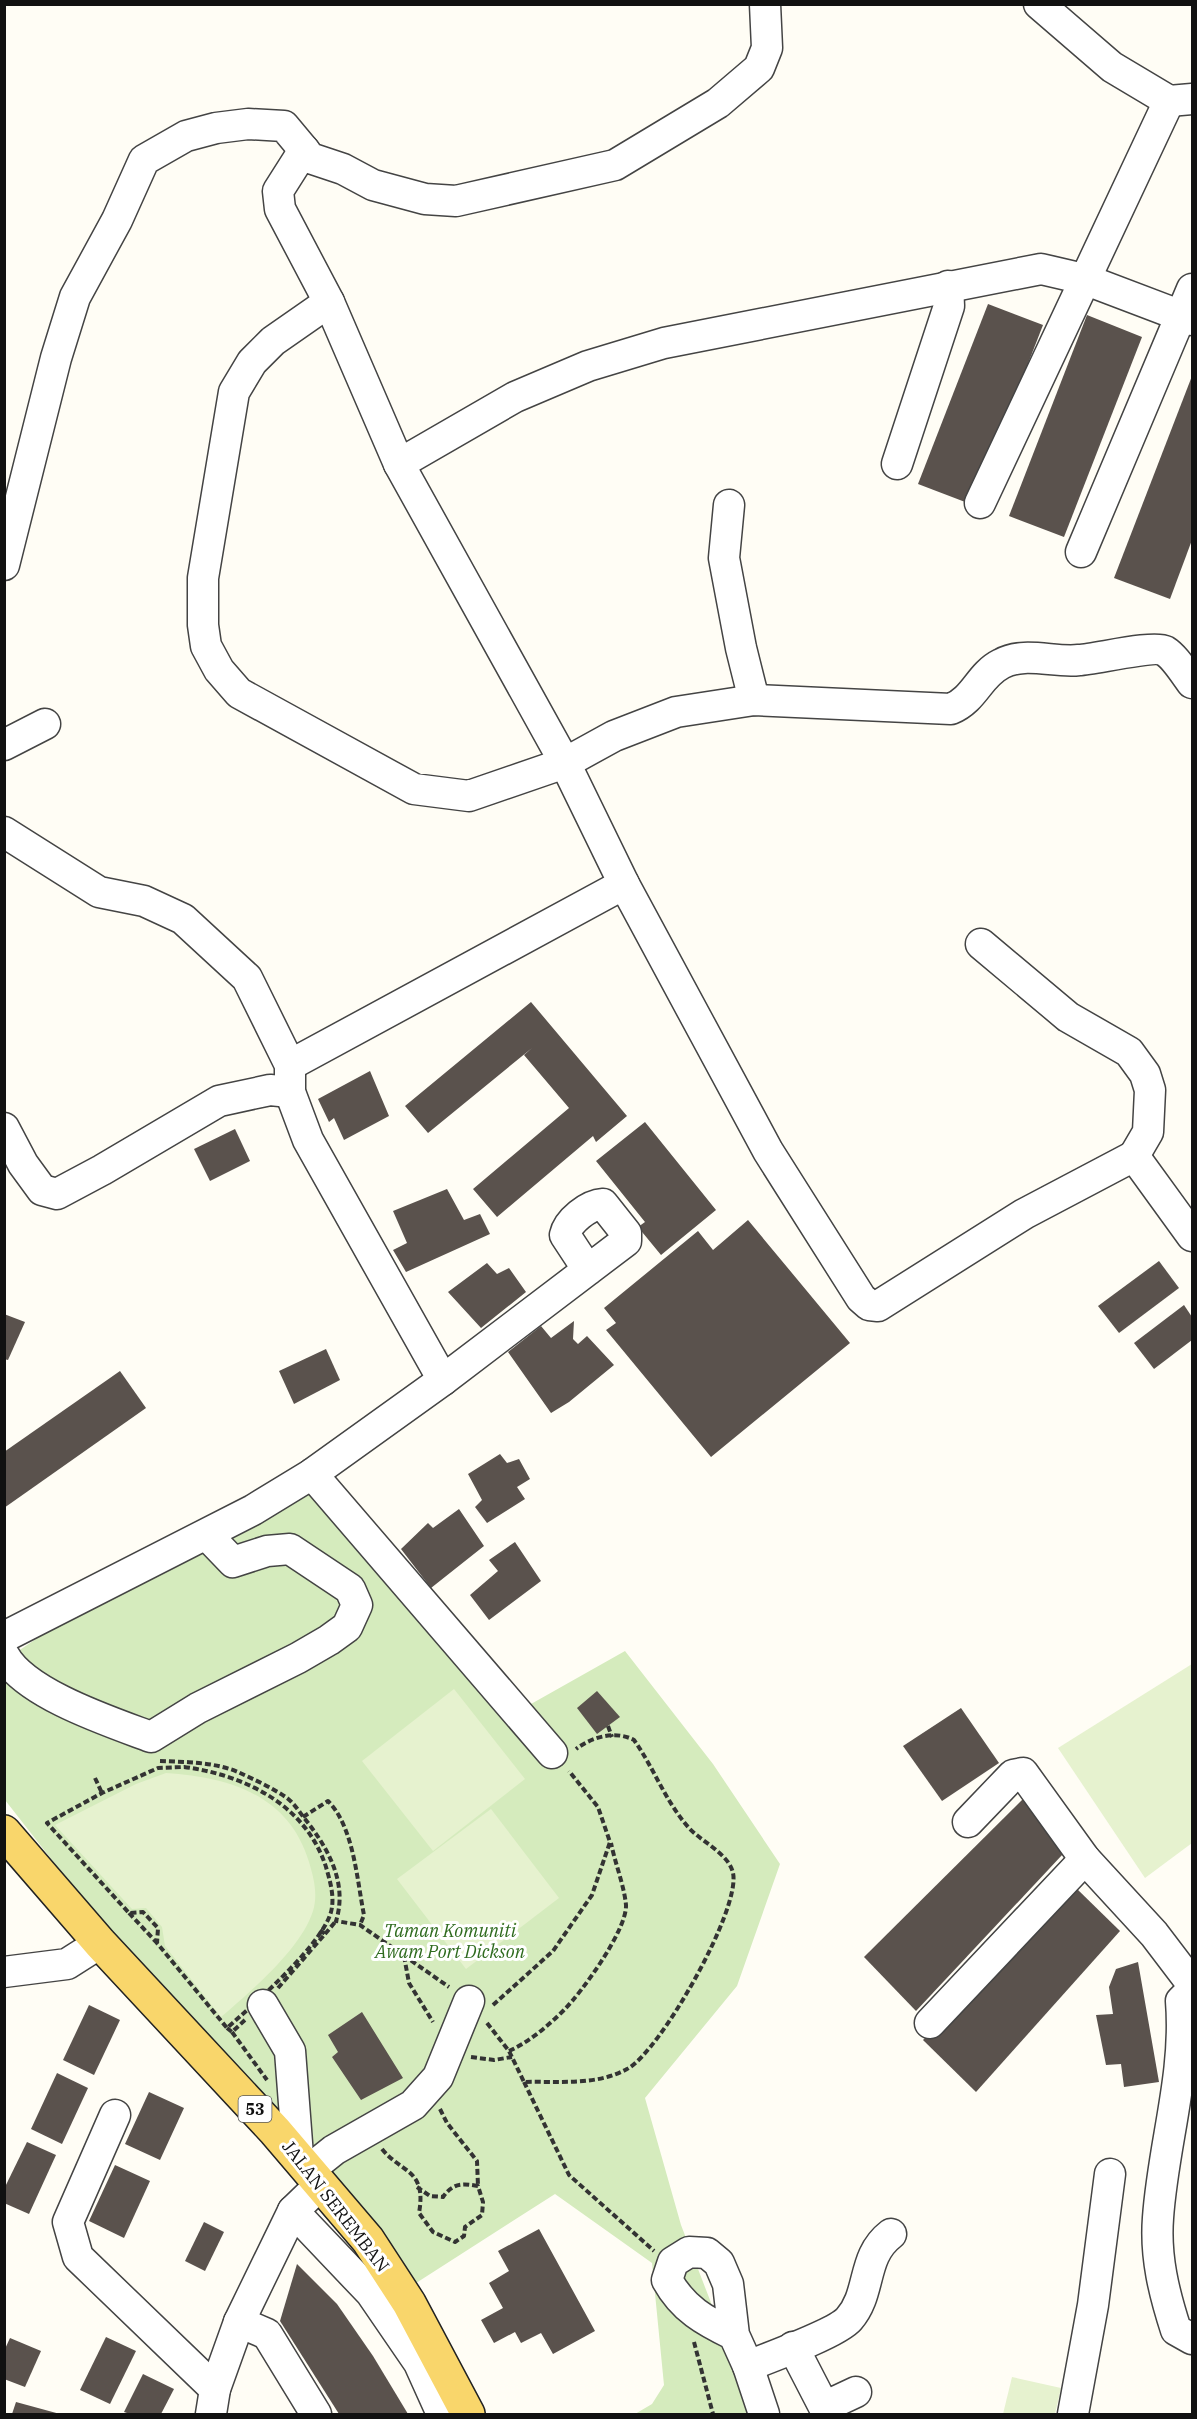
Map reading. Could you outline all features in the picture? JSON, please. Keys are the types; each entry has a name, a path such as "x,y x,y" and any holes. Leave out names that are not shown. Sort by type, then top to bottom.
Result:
{"main road":[{"name":"JALAN SEREMBAN","path":"4,1832 100,1943 309,2170 368,2240 409,2303 468,2415"}],"street":[{"path":"4,565 56,358 75,297 117,220 144,160 186,136 248,124 284,126 310,158 343,169 373,185 425,199 456,201 615,165 718,103 759,68 767,48 765,4"},
{"path":"980,503 1084,279 1181,100 1112,67 1039,4"},
{"path":"304,150 278,191 280,209 329,302 399,464 565,763 624,884 768,1151 861,1298 869,1305 878,1306 1024,1214 1134,1156 1148,1132 1150,1090 1140,1067 1129,1052 1068,1017 981,944"},
{"path":"399,464 515,397 588,366 664,343 1041,269 1189,308 1081,552"},
{"path":"897,464 949,306 948,286"},
{"path":"329,302 273,341 252,362 234,392 203,578 203,625 206,646 219,670 238,693 414,789 468,796 565,763 614,736 676,712 754,700 951,709 964,704 988,673 1002,663 1019,658 1076,661 1152,648 1166,651 1192,683"},
{"path":"729,505 724,558 741,648 754,700"},
{"path":"4,745 45,724"},
{"path":"4,832 99,892 144,901 183,919 247,978 290,1078 314,1150 443,1380"},
{"path":"4,1128 23,1164 42,1190 57,1194 219,1101 270,1090 624,884"},
{"path":"1134,1156 1192,1236"},
{"path":"4,1637 207,1535 312,1474 443,1380 588,1270"},
{"path":"312,1474 563,1759"},
{"path":"4,1655 12,1668 28,1681 97,1717 152,1737 198,1708 298,1658 347,1627 357,1605 350,1589 326,1571 290,1549 267,1551 232,1562 207,1535"},
{"path":"968,1822 1013,1775 1023,1773 1084,1859 1154,1934 1192,1984"},
{"path":"930,2023 1084,1859"},
{"path":"4,1971 68,1964 100,1943"},
{"path":"1192,1990 1181,2001 1179,2084 1158,2218 1159,2272 1166,2300 1176,2330 1192,2339"},
{"path":"263,2005 290,2051 309,2170"},
{"path":"115,2115 68,2222 72,2240 78,2257 213,2402 239,2322 293,2211 309,2170 334,2150 413,2105 438,2077 475,2009"},
{"path":"1073,2415 1092,2305 1110,2174"},
{"path":"293,2211 371,2293 419,2363 442,2415"},
{"path":"748,2366 848,2321 858,2306 871,2258 881,2242 891,2234"},
{"path":"734,2335 697,2317 678,2298 667,2280 674,2262 689,2252 707,2253 719,2263 728,2284 734,2335 748,2366 764,2415"},
{"path":"239,2322 267,2334 316,2415"},
{"path":"793,2347 824,2407 856,2392"}],"path":[{"path":"608,1726 612,1737"},
{"path":"509,2051 524,2045 564,2010 593,1972 621,1926 626,1906 610,1842 598,1807 563,1759 600,1736 625,1735 634,1740 675,1812 696,1835 728,1863 733,1872 731,1897 702,1967 658,2038 628,2069 586,2080 524,2082"},
{"path":"159,1761 197,1762 237,1772 288,1799 323,1842 331,1858 338,1881 341,1903 336,1921 263,2005"},
{"path":"184,1767 210,1770 269,1795 287,1807 318,1848 331,1883 331,1914 298,1960 227,2028 157,1943 47,1823 102,1793 158,1768 184,1767"},
{"path":"95,1778 102,1793"},
{"path":"303,1817 328,1801 335,1808 351,1846 363,1915 360,1925"},
{"path":"475,2009 505,1992 553,1951 592,1895 610,1842"},
{"path":"332,1900 341,1903"},
{"path":"129,1913 143,1912 158,1928 157,1943"},
{"path":"336,1921 360,1925 475,2009 509,2051 568,2175 645,2245 674,2262"},
{"path":"320,1930 325,1934"},
{"path":"404,1955 409,1983 420,2004 438,2028"},
{"path":"232,2032 271,2085"},
{"path":"376,2126 379,2146 387,2155 413,2173 421,2200 419,2213 425,2224 445,2239 455,2242 464,2236 465,2227 482,2215 483,2202 478,2186 477,2161 447,2123 428,2088"},
{"path":"417,2187 430,2196 443,2197 450,2188 458,2184 478,2186"},
{"path":"688,2308 694,2344 714,2415"}],"green space":[{"name":"Taman Komuniti Awam Port Dickson","path":"311,1483 531,1704 625,1651 713,1764 780,1864 737,1986 645,2098 681,2225 754,2414 635,2414 652,2404 664,2385 652,2263 555,2194 413,2285 102,1924 5,1800 5,1660 58,1624"},
{"path":"1192,1664 1192,1843 1145,1878 1058,1748"},
{"path":"454,1689 525,1779 433,1851 362,1761"},
{"path":"166,1773 212,1779 234,1785 272,1805 287,1820 300,1839 312,1874 315,1893 313,1911 298,1940 274,1968 221,2017 165,1946 162,1927 146,1908 132,1909 55,1825 136,1784"},
{"path":"491,1809 559,1898 466,1969 397,1879"},
{"path":"1012,2377 1061,2388 1055,2414 1003,2414"}],"building":[{"path":"988,304 1043,325 973,505 918,484"},
{"path":"1087,315 1142,337 1064,537 1009,516"},
{"path":"1192,376 1192,540 1170,599 1114,578"},
{"path":"531,1002 627,1116 596,1142 593,1136 497,1217 473,1189 569,1108 524,1055 532,1048 428,1133 405,1106"},
{"path":"370,1071 389,1116 344,1140 334,1118 329,1122 318,1099"},
{"path":"645,1122 716,1210 661,1255 638,1227 645,1222 596,1161"},
{"path":"235,1129 250,1161 210,1181 194,1149"},
{"path":"447,1189 464,1220 480,1214 490,1234 406,1272 393,1250 407,1243 393,1211"},
{"path":"748,1220 850,1343 711,1457 606,1330 616,1323 604,1308 698,1231 713,1250"},
{"path":"1159,1261 1179,1288 1119,1333 1098,1306"},
{"path":"487,1263 497,1274 509,1268 526,1292 481,1328 448,1292"},
{"path":"1184,1305 1192,1317 1192,1340 1154,1369 1134,1343"},
{"path":"4,1314 25,1322 8,1360 4,1359"},
{"path":"574,1321 573,1339 578,1344 587,1336 614,1365 569,1402 551,1413 508,1352 541,1326 551,1338"},
{"path":"326,1349 340,1380 294,1404 279,1371"},
{"path":"120,1371 146,1408 4,1508 4,1452"},
{"path":"500,1454 507,1463 519,1459 530,1479 517,1487 525,1499 487,1523 475,1507 482,1500 468,1474"},
{"path":"459,1509 484,1546 431,1588 401,1549 428,1523 433,1528"},
{"path":"515,1542 541,1581 489,1620 470,1595 498,1571 489,1560"},
{"path":"597,1691 620,1717 597,1734 577,1708"},
{"path":"961,1708 999,1763 942,1801 903,1746"},
{"path":"1023,1799 1063,1854 916,2011 864,1957"},
{"path":"1075,1887 1120,1931 976,2092 923,2040"},
{"path":"1138,1962 1159,2082 1124,2087 1121,2064 1106,2065 1096,2015 1113,2014 1109,1987 1116,1969"},
{"path":"89,2005 120,2020 94,2075 63,2060"},
{"path":"362,2012 403,2078 361,2100 332,2057 338,2052 328,2035"},
{"path":"57,2073 88,2088 62,2144 31,2129"},
{"path":"149,2092 184,2108 160,2160 125,2144"},
{"path":"27,2142 56,2155 29,2214 4,2203 4,2189"},
{"path":"115,2165 150,2181 124,2238 89,2221"},
{"path":"204,2222 224,2232 205,2271 185,2261"},
{"path":"539,2229 595,2331 553,2354 541,2333 521,2343 515,2332 494,2343 481,2320 503,2308 489,2283 509,2271 498,2251"},
{"path":"297,2264 337,2304 373,2356 408,2414 339,2414 280,2321"},
{"path":"106,2337 136,2351 110,2404 80,2390"},
{"path":"10,2338 41,2351 25,2387 4,2379 4,2351"},
{"path":"143,2374 174,2389 161,2414 124,2412"},
{"path":"16,2402 60,2414 12,2414"}]}
